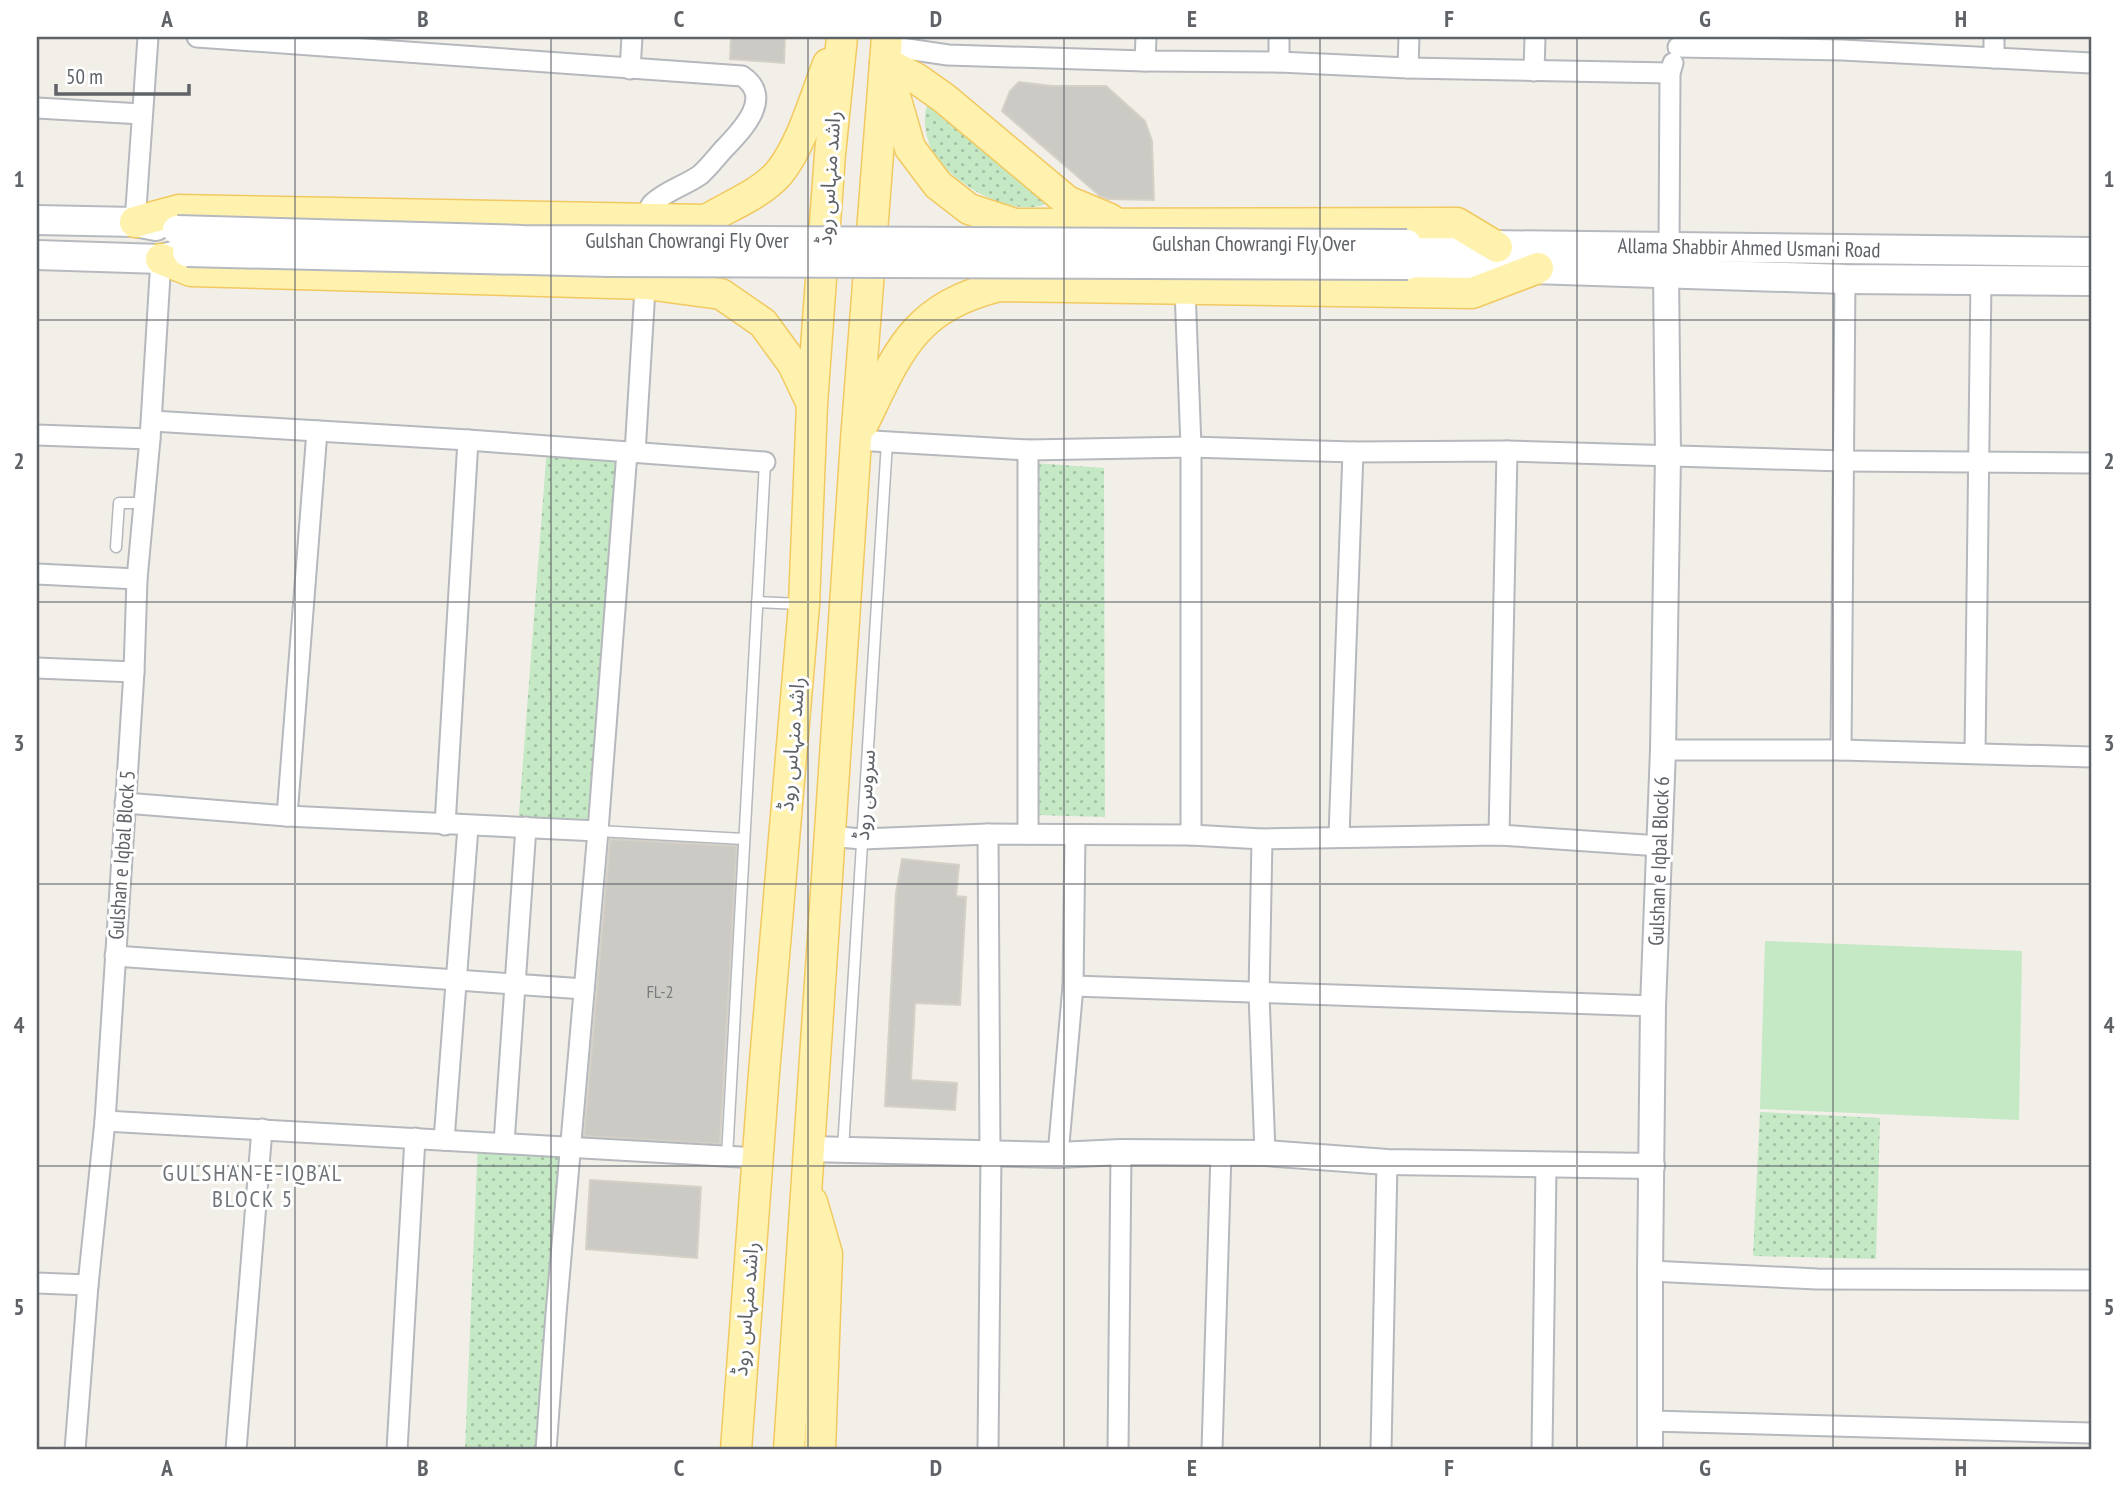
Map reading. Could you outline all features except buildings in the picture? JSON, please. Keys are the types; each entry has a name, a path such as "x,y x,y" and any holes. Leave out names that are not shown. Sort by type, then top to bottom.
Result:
{"main road":[{"path":"37,220 135,222 178,210 706,220 754,192 778,174 794,150 840,37"},
{"name":"راشد منہاس روڈ","path":"736,1450 804,605 812,404 840,37"},
{"path":"886,48 917,79 944,98 1067,201 1126,225"},
{"path":"886,48 910,148 937,185 969,209 1015,224 1457,223 1497,247"},
{"name":"راشد منہاس روڈ","path":"789,1450 828,836 886,48"},
{"path":"135,222 175,247 191,271 646,284 721,294 763,323 793,364 812,404"},
{"path":"37,255 175,247"},
{"name":"Gulshan Chowrangi Fly Over","path":"175,247 609,262 1408,255"},
{"name":"Allama Shabbir Ahmed Usmani Road","path":"1408,255 1497,247 1668,260 1845,279 2091,281"},
{"name":"Allama Shabbir Ahmed Usmani Road","path":"1408,255 1538,268 1668,260 2091,251"},
{"path":"856,440 886,377 908,340 927,320 961,298 999,286 1472,293 1538,268"},
{"path":"807,1163 827,1254 820,1450"},
{"path":"713,1450 740,1380"}],"street":[{"path":"135,222 148,37"},
{"path":"197,37 472,46 630,69 742,76 752,83 756,93 754,111 735,138 701,174 651,204 646,218 646,284 546,1450"},
{"path":"630,69 632,37"},
{"path":"1145,61 1146,37"},
{"path":"1279,37 1279,62"},
{"path":"1408,68 1409,37"},
{"path":"1534,71 1535,37"},
{"path":"1993,58 1994,37"},
{"path":"1668,260 1670,73 1678,42 1842,43 1993,58 2091,63"},
{"path":"886,48 948,55 1670,73"},
{"path":"37,108 142,114"},
{"name":"Gulshan e Iqbal Block 5","path":"75,1450 104,1121 134,672 137,579 151,430 175,247"},
{"name":"Gulshan e Iqbal Block 6","path":"1650,1450 1653,1006 1663,750 1668,260"},
{"path":"1841,750 1845,279"},
{"path":"1975,753 1981,279"},
{"path":"1185,289 1191,447 1191,835"},
{"path":"37,435 151,430 317,431 765,462"},
{"path":"286,816 317,431"},
{"path":"445,825 468,440"},
{"path":"856,440 1028,450 1191,447 1843,461 2091,463"},
{"path":"1028,450 1028,834"},
{"path":"1339,836 1353,452"},
{"path":"1499,835 1507,452"},
{"path":"37,574 137,579"},
{"path":"37,668 134,672"},
{"path":"1663,750 1841,750 2091,757"},
{"path":"125,803 468,827 598,831"},
{"path":"444,1140 468,827"},
{"path":"504,1143 526,827"},
{"path":"828,836 862,839 988,834 1191,835 1262,839 1499,835 1660,846"},
{"path":"988,834 991,1153 988,1450"},
{"path":"1058,1155 1073,986 1074,835"},
{"path":"1262,839 1259,994 1265,1153"},
{"path":"115,956 584,989"},
{"path":"1073,986 1653,1006"},
{"path":"104,1121 758,1158"},
{"path":"236,1450 262,1129"},
{"path":"397,1450 415,1138"},
{"path":"807,1163 842,1149 1058,1155 1121,1152 1265,1153 1387,1162 1652,1166"},
{"path":"1118,1450 1121,1152"},
{"path":"1212,1450 1221,1153"},
{"path":"1381,1450 1387,1162"},
{"path":"1542,1450 1546,1166"},
{"path":"1650,1271 1817,1279 2091,1280"},
{"path":"37,1283 88,1285"},
{"path":"1651,1421 2091,1433"}],"lane":[{"name":"سروس روڈ","path":"842,1149 887,442"},
{"path":"727,1157 765,462"},
{"path":"116,547 119,503 144,503"},
{"path":"757,602 804,605"},
{"path":"598,831 744,839"}],"green space":[{"path":"937,101 1051,201 1022,207 1005,204 972,189 945,168 930,145 925,125 927,105"},
{"path":"547,447 627,452 599,832 518,827"},
{"path":"1033,463 1104,468 1105,817 1036,815"},
{"path":"1765,941 2022,951 2019,1120 1760,1109"},
{"path":"1760,1112 1880,1118 1876,1259 1753,1256"},
{"path":"478,1141 574,1147 549,1450 465,1450"}],"district":[{"name":"GULSHAN-E-IQBAL BLOCK 5","path":"253,1186"}]}
